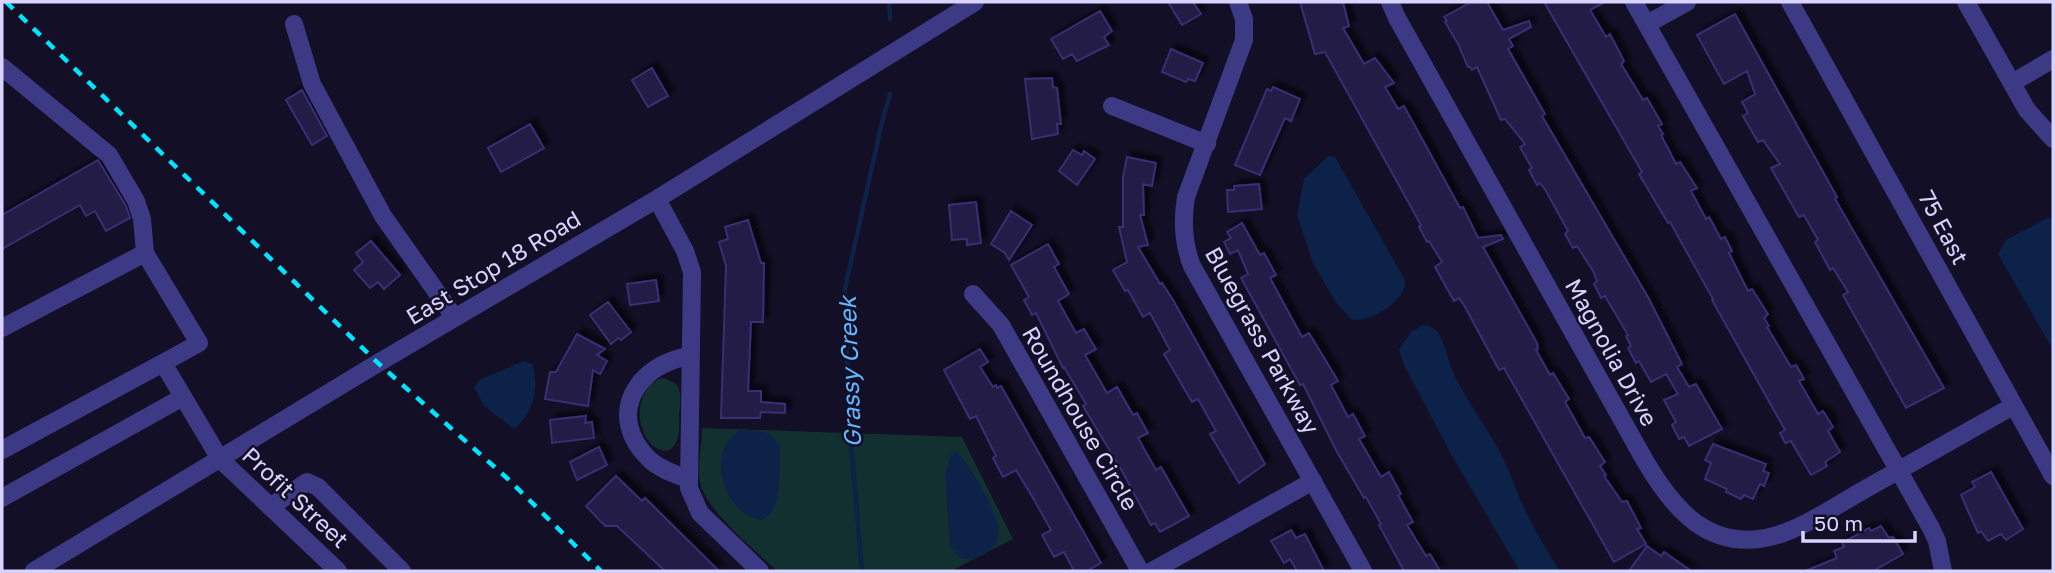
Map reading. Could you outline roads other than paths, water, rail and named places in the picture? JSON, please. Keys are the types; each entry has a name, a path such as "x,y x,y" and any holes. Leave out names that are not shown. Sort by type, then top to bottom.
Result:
{"street":[{"name":"East Stop 18 Road","path":"34,571 657,199 975,2"},
{"name":"Bluegrass Parkway","path":"1238,2 1244,19 1244,40 1186,197 1183,227 1188,256 1363,571"},
{"name":"Magnolia Drive","path":"1390,2 1654,476 1674,504 1691,520 1723,536 1774,536 1814,518 2013,406"},
{"path":"1647,24 1687,2"},
{"name":"75 East","path":"1790,2 2053,476"},
{"path":"1966,2 2027,110 2053,139"},
{"path":"1637,3 1931,528 1937,541 1943,571"},
{"path":"295,24 312,84 383,216 455,318"},
{"path":"2012,83 2053,59"},
{"path":"2,67 109,155 136,201 142,219 145,253 199,343 2,450"},
{"path":"1112,106 1207,144"},
{"path":"657,199 690,261 692,272 689,488 700,513 760,571"},
{"path":"2,328 145,253"},
{"name":"Roundhouse Circle","path":"972,294 1001,325 1140,571"},
{"path":"688,479 651,461 634,439 628,413 634,390 640,380 662,363 690,356"},
{"name":"Profit Street","path":"163,363 220,459 338,571"},
{"path":"2,498 183,397"},
{"path":"1152,571 1312,481"},
{"path":"270,507 307,482 318,487 395,569"}],"water":[{"path":"1328,156 1335,157 1405,280 1400,296 1386,310 1359,320 1351,319 1335,301 1313,263 1297,215 1304,179"},
{"path":"2047,218 2053,219 2053,350 1998,254 2006,240"},
{"path":"1423,325 1433,328 1440,336 1459,384 1498,448 1529,518 1560,571 1519,570 1451,454 1404,365 1399,349 1411,332"},
{"path":"524,361 532,364 535,391 526,416 514,429 484,406 474,387 479,380"},
{"path":"742,429 769,433 780,446 777,499 774,508 761,520 735,505 722,478 724,449 731,437"},
{"path":"957,452 984,491 998,526 999,535 995,545 987,553 970,559 960,557 950,545 945,474 951,454"}],"waterway":[{"name":"Grassy Creek","path":"889,2 890,19"},
{"name":"Grassy Creek","path":"862,571 849,421 845,289 890,94"}],"railway":[{"path":"6,2 378,363 508,479 601,571"}]}
